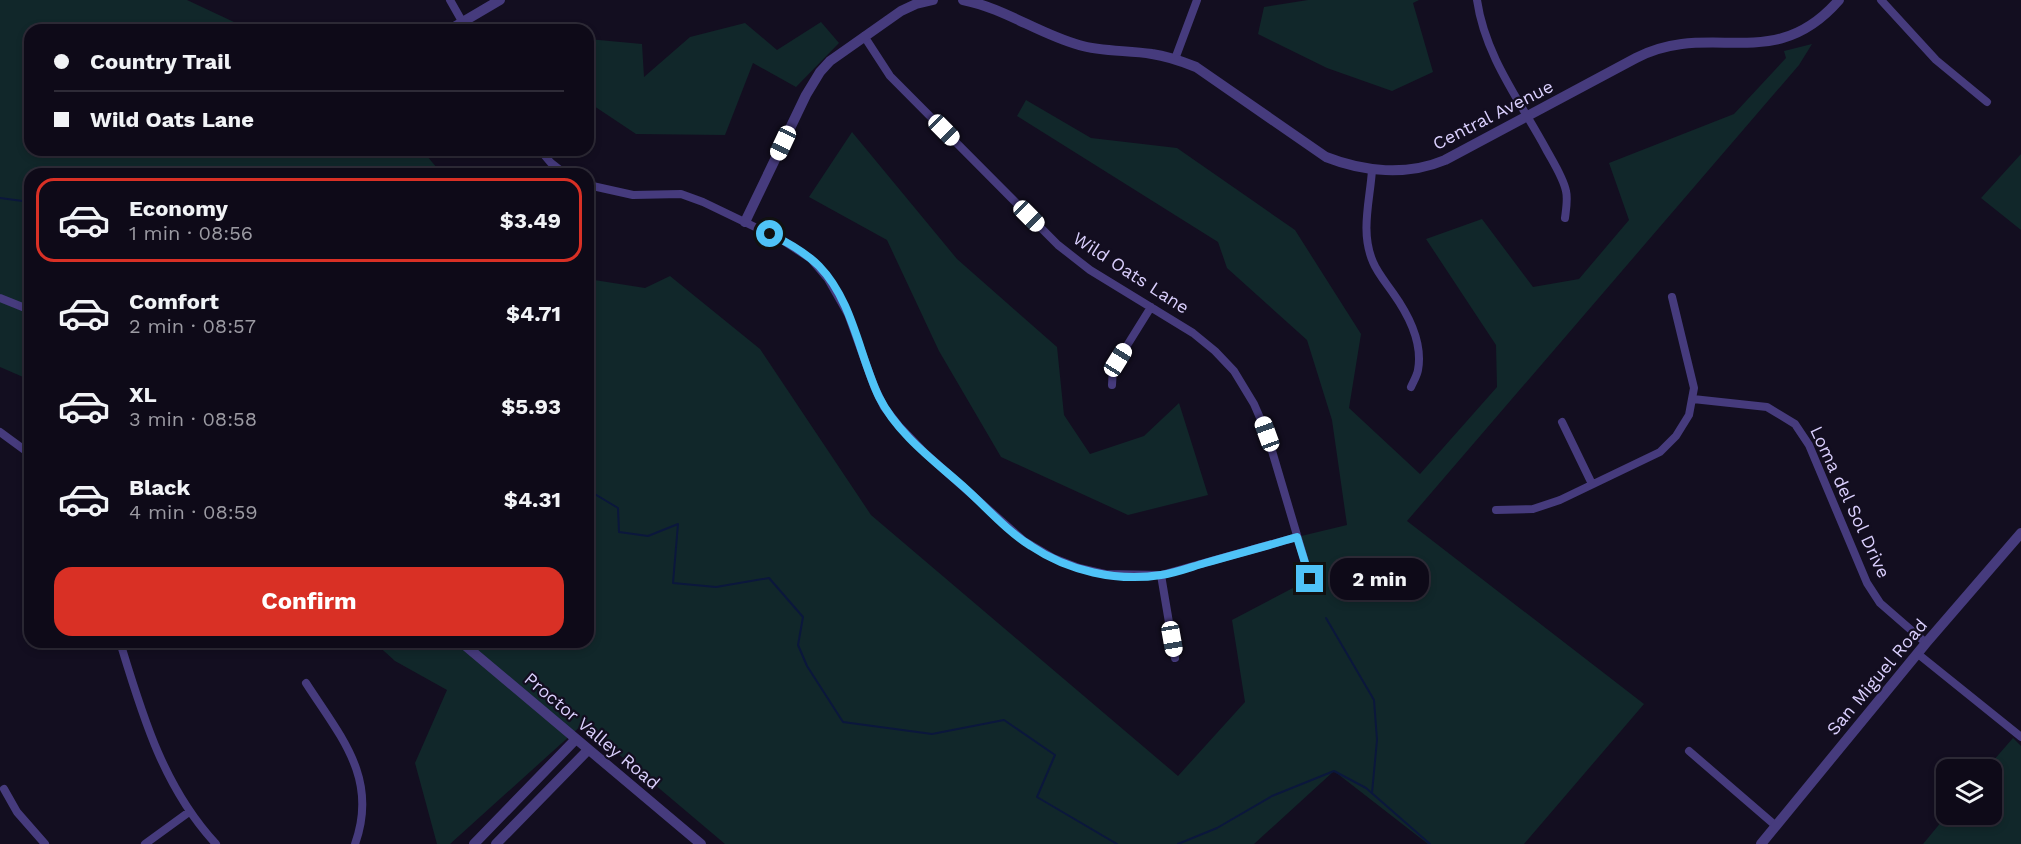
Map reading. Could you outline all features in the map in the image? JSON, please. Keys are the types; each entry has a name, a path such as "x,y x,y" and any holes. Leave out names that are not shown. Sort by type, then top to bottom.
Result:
{"street":[{"path":"450,0 463,24"},
{"path":"467,24 500,0"},
{"name":"Central Avenue","path":"963,0 996,5 1051,36 1079,45 1175,59 1207,74 1326,157 1372,170 1402,170 1436,164 1462,153 1626,63 1661,47 1682,43 1776,41 1795,34 1817,21 1839,0"},
{"path":"1175,59 1197,0"},
{"path":"1477,0 1485,38 1566,191 1565,218"},
{"path":"1881,0 1936,60 1987,102"},
{"path":"745,222 815,79 830,61 864,36 901,11 927,1"},
{"name":"Wild Oats Lane","path":"864,36 890,76 1058,245 1090,270 1205,341 1225,361 1242,383 1265,428 1310,579"},
{"path":"545,156 557,168"},
{"path":"1372,170 1367,210 1367,240 1373,262 1402,306 1413,330 1417,346 1418,371 1411,387"},
{"path":"594,186 633,195 681,194 703,202 782,240 811,259 820,268 848,314 874,386 884,407 899,426 925,453 1024,542 1059,561 1092,572 1119,576 1161,575 1297,537"},
{"path":"0,297 24,307"},
{"path":"1496,510 1533,509 1560,500 1666,447 1676,436 1685,422 1693,399 1694,388 1672,297"},
{"path":"1112,385 1113,368 1151,307"},
{"name":"Loma del Sol Drive","path":"1693,399 1767,407 1795,424 1809,445 1867,583 1880,603 1926,643"},
{"path":"1562,422 1592,484"},
{"path":"0,432 24,450"},
{"name":"San Miguel Road","path":"1761,844 1926,643 2021,533"},
{"path":"1161,575 1175,658"},
{"path":"122,648 146,725 164,768 189,812 216,844"},
{"name":"Proctor Valley Road","path":"469,648 701,844"},
{"path":"1918,654 2021,737"},
{"path":"306,683 358,769 364,807 355,844"},
{"path":"474,844 576,740"},
{"path":"496,844 588,750"},
{"path":"1689,751 1776,826"},
{"path":"4,789 17,812 45,844"},
{"path":"145,844 189,812"}],"green space":[{"path":"0,0 187,0 238,24 24,24 24,156 427,156 437,168 24,168 24,377 0,367"},
{"path":"1308,0 1419,0 1413,3 1433,72 1392,91 1327,68 1258,34 1264,7"},
{"path":"821,22 839,43 796,87 753,63 725,135 636,134 594,106 594,40 642,44 644,77 690,37 745,23 777,50"},
{"path":"1812,44 1799,65 1407,521 1644,704 1524,844 1428,844 1334,771 1254,844 725,844 583,724 450,844 437,844 415,763 447,690 395,661 381,648 594,648 594,280 645,288 670,276 760,349 871,515 1178,776 1245,702 1232,620 1310,579 1297,537 1347,525 1332,420 1307,340 1227,268 1218,242 1017,116 1026,100 1091,138 1177,148 1295,230 1361,334 1349,408 1420,474 1497,387 1496,345 1426,239 1482,219 1533,287 1579,279 1629,220 1609,163 1734,114 1786,58 1784,51"},
{"path":"852,132 957,259 1057,347 1064,415 1090,454 1144,436 1179,403 1208,495 1128,515 1001,457 939,351 887,240 809,197"},
{"path":"2021,154 2021,230 1981,198"},
{"path":"2013,738 2021,746 2021,844 1923,844 1939,825 2002,825 2002,759 1995,759"}],"waterway":[{"path":"0,198 24,201"},
{"path":"594,494 618,508 619,532 648,536 678,524 673,583 716,587 769,578 803,617 798,645 807,666 843,722 932,734 1004,720 1055,755 1037,797 1117,844"},
{"path":"1326,618 1374,700 1377,740 1372,793"},
{"path":"1178,844 1217,828 1272,796 1334,771 1366,788 1430,844"}],"route":[{"path":"770,234 811,259 833,286 848,314 874,386 884,407 899,426 1024,542 1065,564 1092,572 1119,576 1161,575 1297,537 1310,579"}]}
